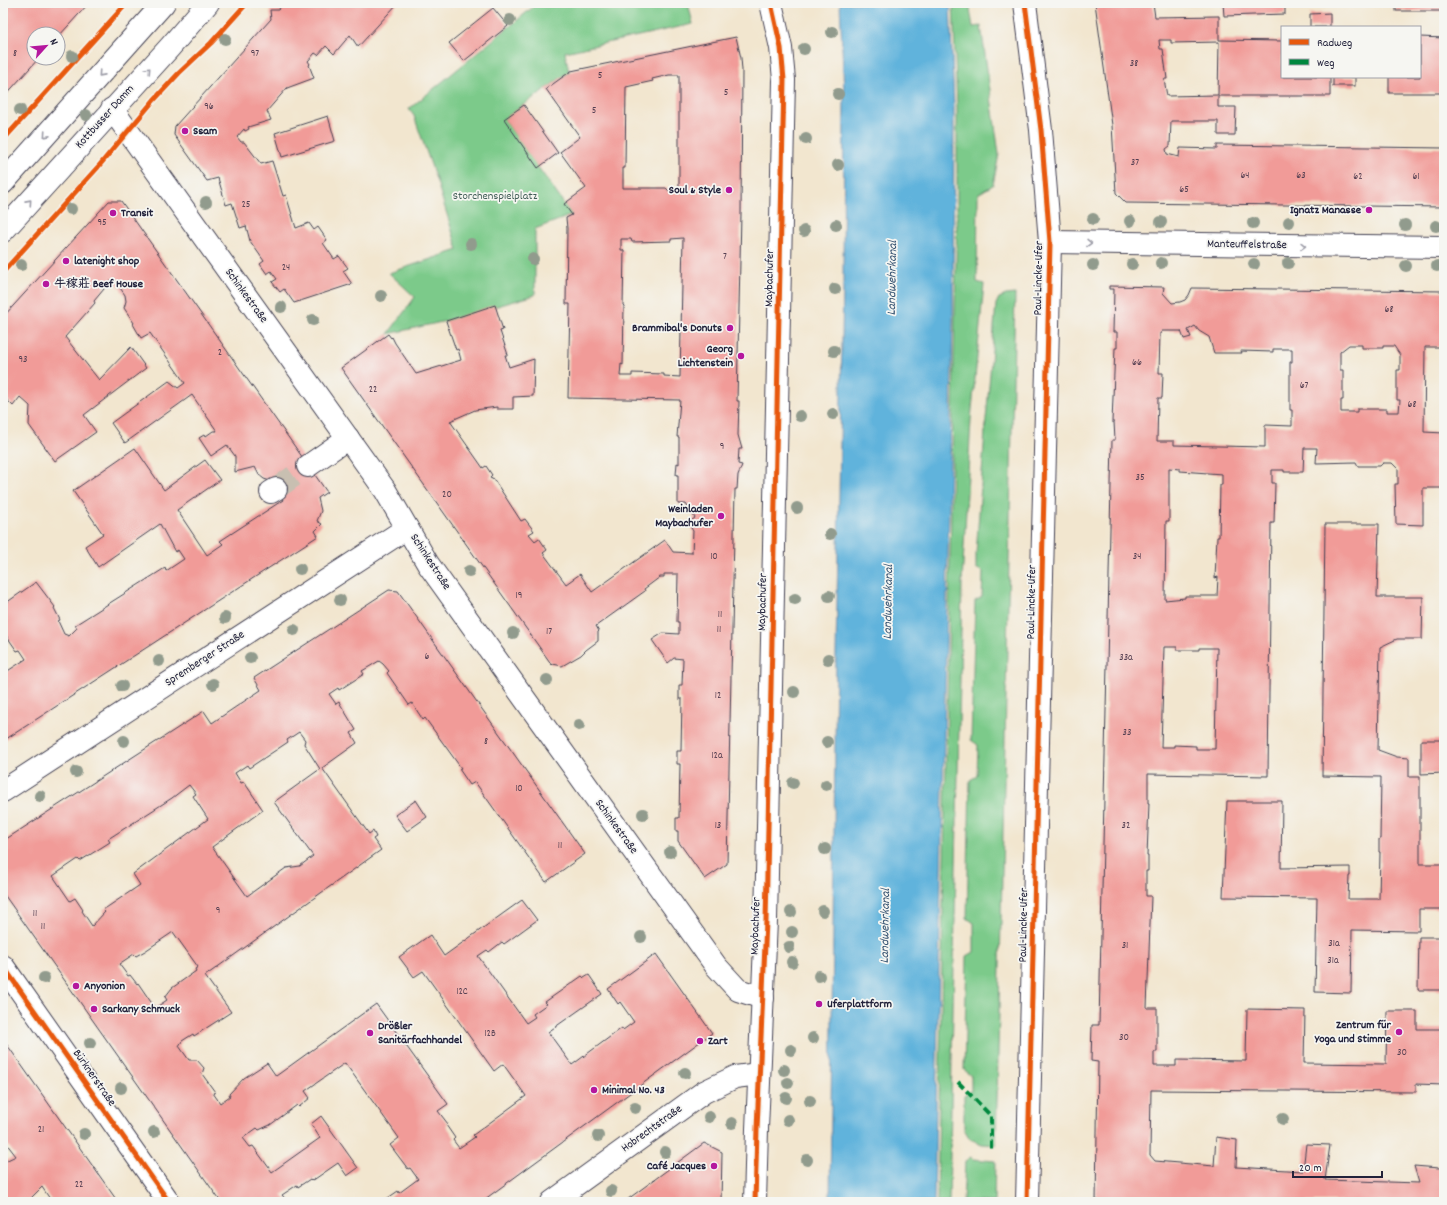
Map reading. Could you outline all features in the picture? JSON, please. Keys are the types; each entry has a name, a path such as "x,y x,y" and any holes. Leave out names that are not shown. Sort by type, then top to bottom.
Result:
{"street":[{"path":"3,183 164,3"},
{"name":"Kottbusser Damm","path":"3,231 208,3"},
{"name":"Maybachufer","path":"755,1202 759,1074 767,913 784,80 781,48 771,3"},
{"name":"Paul-Lincke-Ufer","path":"1025,3 1041,130 1050,242 1027,1202"},
{"name":"Schinkestraße","path":"112,109 385,490 428,564 716,966 738,990 763,998"},
{"name":"Manteuffelstraße","path":"1050,242 1444,247"},
{"path":"308,466 348,438"},
{"name":"Spremberger Straße","path":"3,791 407,528"},
{"name":"Bürknerstraße","path":"3,966 169,1202"},
{"name":"Hobrechtstraße","path":"552,1202 704,1092 735,1077 759,1074"}],"green space":[{"name":"Storchenspielplatz","path":"538,3 688,3 693,24 565,52 569,72 504,119 572,215 535,229 535,295 446,321 388,334 415,297 389,273 458,250 437,182 414,116 409,109"},
{"path":"953,3 969,3 973,27 981,26 999,154 993,185 978,194 977,282 984,284 971,420 962,583 949,1202 937,1202 957,212 957,107"},
{"path":"1015,294 996,1145 982,1144 970,1139 964,1129 964,1095 971,1091 971,1076 964,1070 967,956 974,952 974,923 967,918 970,780 977,776 978,745 971,740 975,601 982,597 983,572 976,568 976,554 996,304 999,298 1006,295"},
{"path":"971,1157 973,1159 995,1161 994,1202 963,1202 965,1161"}],"water":[{"name":"Landwehrkanal","path":"840,3 950,3 954,107 953,320 934,1202 830,1202 836,653 843,288 844,92"}],"building":[{"path":"3,3 89,3 66,28 66,26 26,26 26,66 32,66 3,98"},
{"path":"284,3 398,3 358,47 350,35 334,54 326,46 318,55 315,53 308,61 314,78 287,88 267,111 271,120 248,127 249,129 245,131 244,129 237,137 241,142 244,142 261,164 272,161 283,196 286,195 296,228 309,223 314,230 318,227 327,240 323,243 334,259 339,256 348,268 343,271 352,284 294,303 284,289 280,292 272,282 277,279 271,271 267,274 260,264 264,261 250,241 246,226 240,228 232,203 226,205 218,178 207,181 174,135 175,126 271,19 270,10 278,10"},
{"path":"1095,3 1153,3 1155,17 1219,16 1219,40 1281,41 1281,78 1330,78 1330,96 1218,96 1218,107 1236,107 1235,135 1218,135 1218,121 1171,121 1170,146 1166,149 1167,154 1179,157 1180,148 1217,149 1217,145 1444,148 1444,207 1126,203 1116,193 1112,125","holes":["1159,40 1171,40 1171,43 1219,42 1218,95 1167,96 1164,79 1167,79 1163,49 1160,49"]},
{"path":"1223,3 1285,3 1285,14 1224,16"},
{"path":"1396,3 1444,3 1444,11 1396,11"},
{"path":"493,8 508,26 464,61 449,43"},
{"path":"1330,13 1330,26 1310,26 1310,14"},
{"path":"736,37 741,58 741,214 737,401 739,401 738,435 742,449 739,449 738,464 742,465 738,475 737,489 735,489 727,864 705,879 678,841 678,831 676,831 676,818 679,818 680,764 677,764 677,751 681,751 682,699 679,699 679,685 682,685 683,659 674,658 668,663 652,640 663,633 679,634 679,622 677,622 678,574 664,574 664,577 660,577 644,589 645,591 596,626 599,631 598,641 581,655 562,666 552,665 341,368 388,334 391,338 392,337 416,374 461,360 446,321 495,305 503,330 500,331 508,355 505,355 509,367 534,359 533,396 513,397 513,409 497,409 497,407 475,410 450,421 483,468 486,466 492,475 490,477 491,479 493,478 521,521 525,519 534,531 529,534 535,541 539,538 547,550 543,553 566,584 580,574 592,592 665,540 673,552 692,553 693,531 688,523 695,518 686,504 678,504 678,475 676,475 677,463 679,464 679,437 677,437 680,400 568,398 570,304 566,304 566,218 572,215 564,204 586,188 560,152 580,137 546,89 571,71","holes":["669,75 679,75 679,191 669,191 666,188 623,188 623,168 625,168 626,87 653,81 652,79","683,238 680,377 664,376 664,374 632,373 632,376 620,376 621,364 623,365 624,306 624,250 621,250 621,239 631,239 632,242 671,241 671,239"]},
{"path":"1421,37 1444,38 1444,93 1389,93 1389,78 1421,78"},
{"path":"1333,78 1355,78 1355,86 1333,86"},
{"path":"524,105 558,153 538,168 504,119"},
{"path":"328,116 335,141 282,157 275,133"},
{"path":"109,201 121,201 327,492 318,498 321,511 317,521 322,524 315,531 318,536 3,741 3,674 26,659 20,650 17,651 3,631 3,605 36,582 55,607 54,608 60,620 58,621 64,634 69,636 77,628 75,625 165,568 166,571 184,559 178,550 175,552 160,524 98,567 85,546 103,534 73,491 135,448 164,490 205,460 220,480 177,510 207,555 223,544 220,541 283,500 273,484 259,475 255,467 235,472 235,456 227,445 211,456 199,438 204,435 206,436 213,431 217,431 192,395 125,443 111,423 169,381 178,388 185,383 150,333 141,338 133,324 134,323 124,308 126,301 125,295 114,279 103,286 104,289 94,301 95,303 65,337 99,380 131,347 146,368 84,415 96,432 55,461 29,425 30,406 20,397 13,406 7,400 3,405 3,317"},
{"path":"1109,286 1164,287 1163,293 1172,303 1185,300 1192,288 1444,291 1444,347 1425,347 1424,432 1444,433 1444,488 1423,488 1423,525 1396,524 1395,484 1398,484 1398,469 1392,463 1383,463 1380,466 1358,466 1356,462 1316,463 1317,448 1304,448 1303,472 1284,472 1284,470 1272,470 1272,483 1275,483 1274,523 1271,523 1268,776 1148,774 1148,871 1146,871 1146,896 1151,896 1147,1008 1157,1008 1157,1052 1154,1052 1154,1066 1176,1066 1176,1060 1246,1061 1247,1009 1305,1010 1304,1063 1386,1064 1387,1011 1417,1011 1417,1029 1444,1029 1444,1085 1416,1084 1416,1092 1151,1090 1150,1155 1155,1161 1214,1166 1216,1137 1237,1140 1236,1167 1303,1171 1306,1144 1330,1145 1325,1180 1419,1183 1414,1166 1439,1168 1442,1166 1444,1168 1444,1202 1096,1202 1098,1062 1091,1061 1092,1025 1099,1025 1112,440 1115,440 1114,422 1112,422 1115,348 1117,348 1117,332 1113,332 1114,289 1109,289","holes":["1195,326 1199,331 1209,337 1214,353 1242,353 1241,351 1273,352 1273,349 1292,349 1292,362 1290,362 1290,410 1292,410 1292,426 1265,425 1265,447 1174,445 1174,441 1157,441 1158,398 1162,398 1163,373 1159,373 1160,333 1162,331 1181,331 1184,339 1191,337 1188,330","1349,345 1362,345 1362,348 1383,348 1383,346 1394,346 1400,355 1400,370 1397,370 1397,400 1400,400 1399,412 1387,412 1387,409 1357,409 1357,412 1341,412 1341,400 1343,400 1343,370 1340,370 1340,352","1169,468 1180,469 1180,471 1222,474 1222,485 1220,485 1219,537 1217,537 1215,578 1218,577 1217,596 1185,596 1185,598 1165,600 1166,521 1169,521","1164,647 1177,647 1177,650 1217,648 1215,749 1196,749 1196,746 1174,745 1174,747 1161,747"]},
{"path":"1325,524 1379,524 1377,597 1423,597 1422,639 1397,639 1380,647 1378,750 1397,757 1409,758 1409,777 1420,777 1420,864 1444,864 1444,909 1419,909 1419,931 1352,930 1351,993 1315,992 1317,898 1223,897 1227,801 1282,801 1281,868 1350,867 1348,899 1379,899 1381,777 1322,776"},
{"path":"389,590 398,591 585,854 546,882 475,782 470,785 459,769 461,768 425,718 423,720 412,703 409,705 387,673 389,671 383,664 379,661 362,671 364,674 339,690 338,688 329,694 336,704 339,702 356,730 351,733 357,743 322,768 369,834 373,831 376,837 373,839 381,850 205,976 231,1012 194,1036 193,1034 182,1041 179,1046 189,1060 197,1060 204,1068 202,1074 215,1092 213,1093 220,1103 230,1096 229,1094 244,1078 267,1063 276,1076 376,1004 448,1104 438,1111 448,1124 446,1125 455,1138 453,1140 459,1148 475,1137 473,1135 526,1096 503,1064 494,1071 423,971 414,977 399,957 430,935 444,956 522,900 537,920 504,944 502,942 489,952 487,950 478,956 526,1023 535,1017 533,1014 547,1004 545,1002 582,976 584,978 589,975 602,994 548,1032 572,1065 622,1028 623,1030 634,1022 620,1002 618,1004 608,989 656,954 712,1033 481,1202 382,1202 398,1191 399,1193 418,1179 410,1168 408,1169 390,1145 399,1138 345,1063 305,1091 310,1098 299,1107 297,1105 270,1125 259,1130 257,1128 243,1138 250,1147 253,1146 272,1172 320,1138 311,1124 321,1116 358,1168 347,1176 338,1163 312,1181 310,1179 298,1187 297,1185 282,1195 288,1202 221,1202 3,893 3,841 204,711 212,723 261,690 254,678","holes":["299,732 305,740 304,744 320,769 274,802 313,856 300,866 286,868 247,896 212,847 263,810 244,782 241,783 235,773 247,765 249,768 288,742 287,740","189,785 196,794 193,796 208,819 133,874 140,885 103,910 105,912 92,926 75,898 70,901 53,876 78,859 80,861 110,842 108,839 172,798","173,932 198,967 195,969 196,971 172,988 165,997 167,1000 155,1008 138,983 137,984 130,975 128,976 119,964 134,954 136,956"]},
{"path":"1421,740 1444,740 1444,773 1421,774"},
{"path":"416,800 427,817 407,831 395,815"},
{"path":"1419,937 1444,937 1444,990 1418,990"},
{"path":"3,1039 118,1202 52,1202 42,1187 29,1200 30,1202 3,1202 3,1162 16,1156 3,1139"},
{"path":"704,1143 722,1152 721,1202 624,1202"}],"tunnel":[{"path":"276,489 308,466"}],"marked path":[{"path":"958,1082 991,1116 991,1152"}],"cycle path":[{"path":"3,140 127,3"},
{"path":"3,272 98,167 154,100 179,73 211,43 247,3"},
{"path":"755,1202 766,921 784,80 781,48 771,3"},
{"path":"1025,3 1041,130 1050,242 1027,1202"},
{"path":"3,966 169,1202"}],"place":[{"name":"Ssam","path":"185,131"},
{"name":"Soul & Style","path":"729,190"},
{"name":"Ignatz Manasse","path":"1369,210"},
{"name":"Transit","path":"113,213"},
{"name":"latenight shop","path":"66,261"},
{"name":"牛稼莊 Beef House","path":"46,284"},
{"name":"Brammibal's Donuts","path":"730,328"},
{"name":"Georg Lichtenstein","path":"741,356"},
{"name":"Weinladen Maybachufer","path":"721,516"},
{"name":"Anyonion","path":"76,986"},
{"name":"Uferplattform","path":"819,1004"},
{"name":"Sarkany Schmuck","path":"94,1009"},
{"name":"Zentrum für Yoga und Stimme","path":"1399,1032"},
{"name":"Drößler Sanitärfachhandel","path":"370,1033"},
{"name":"Zart","path":"700,1041"},
{"name":"Minimal No. 43","path":"594,1090"},
{"name":"Café Jacques","path":"714,1166"}]}
